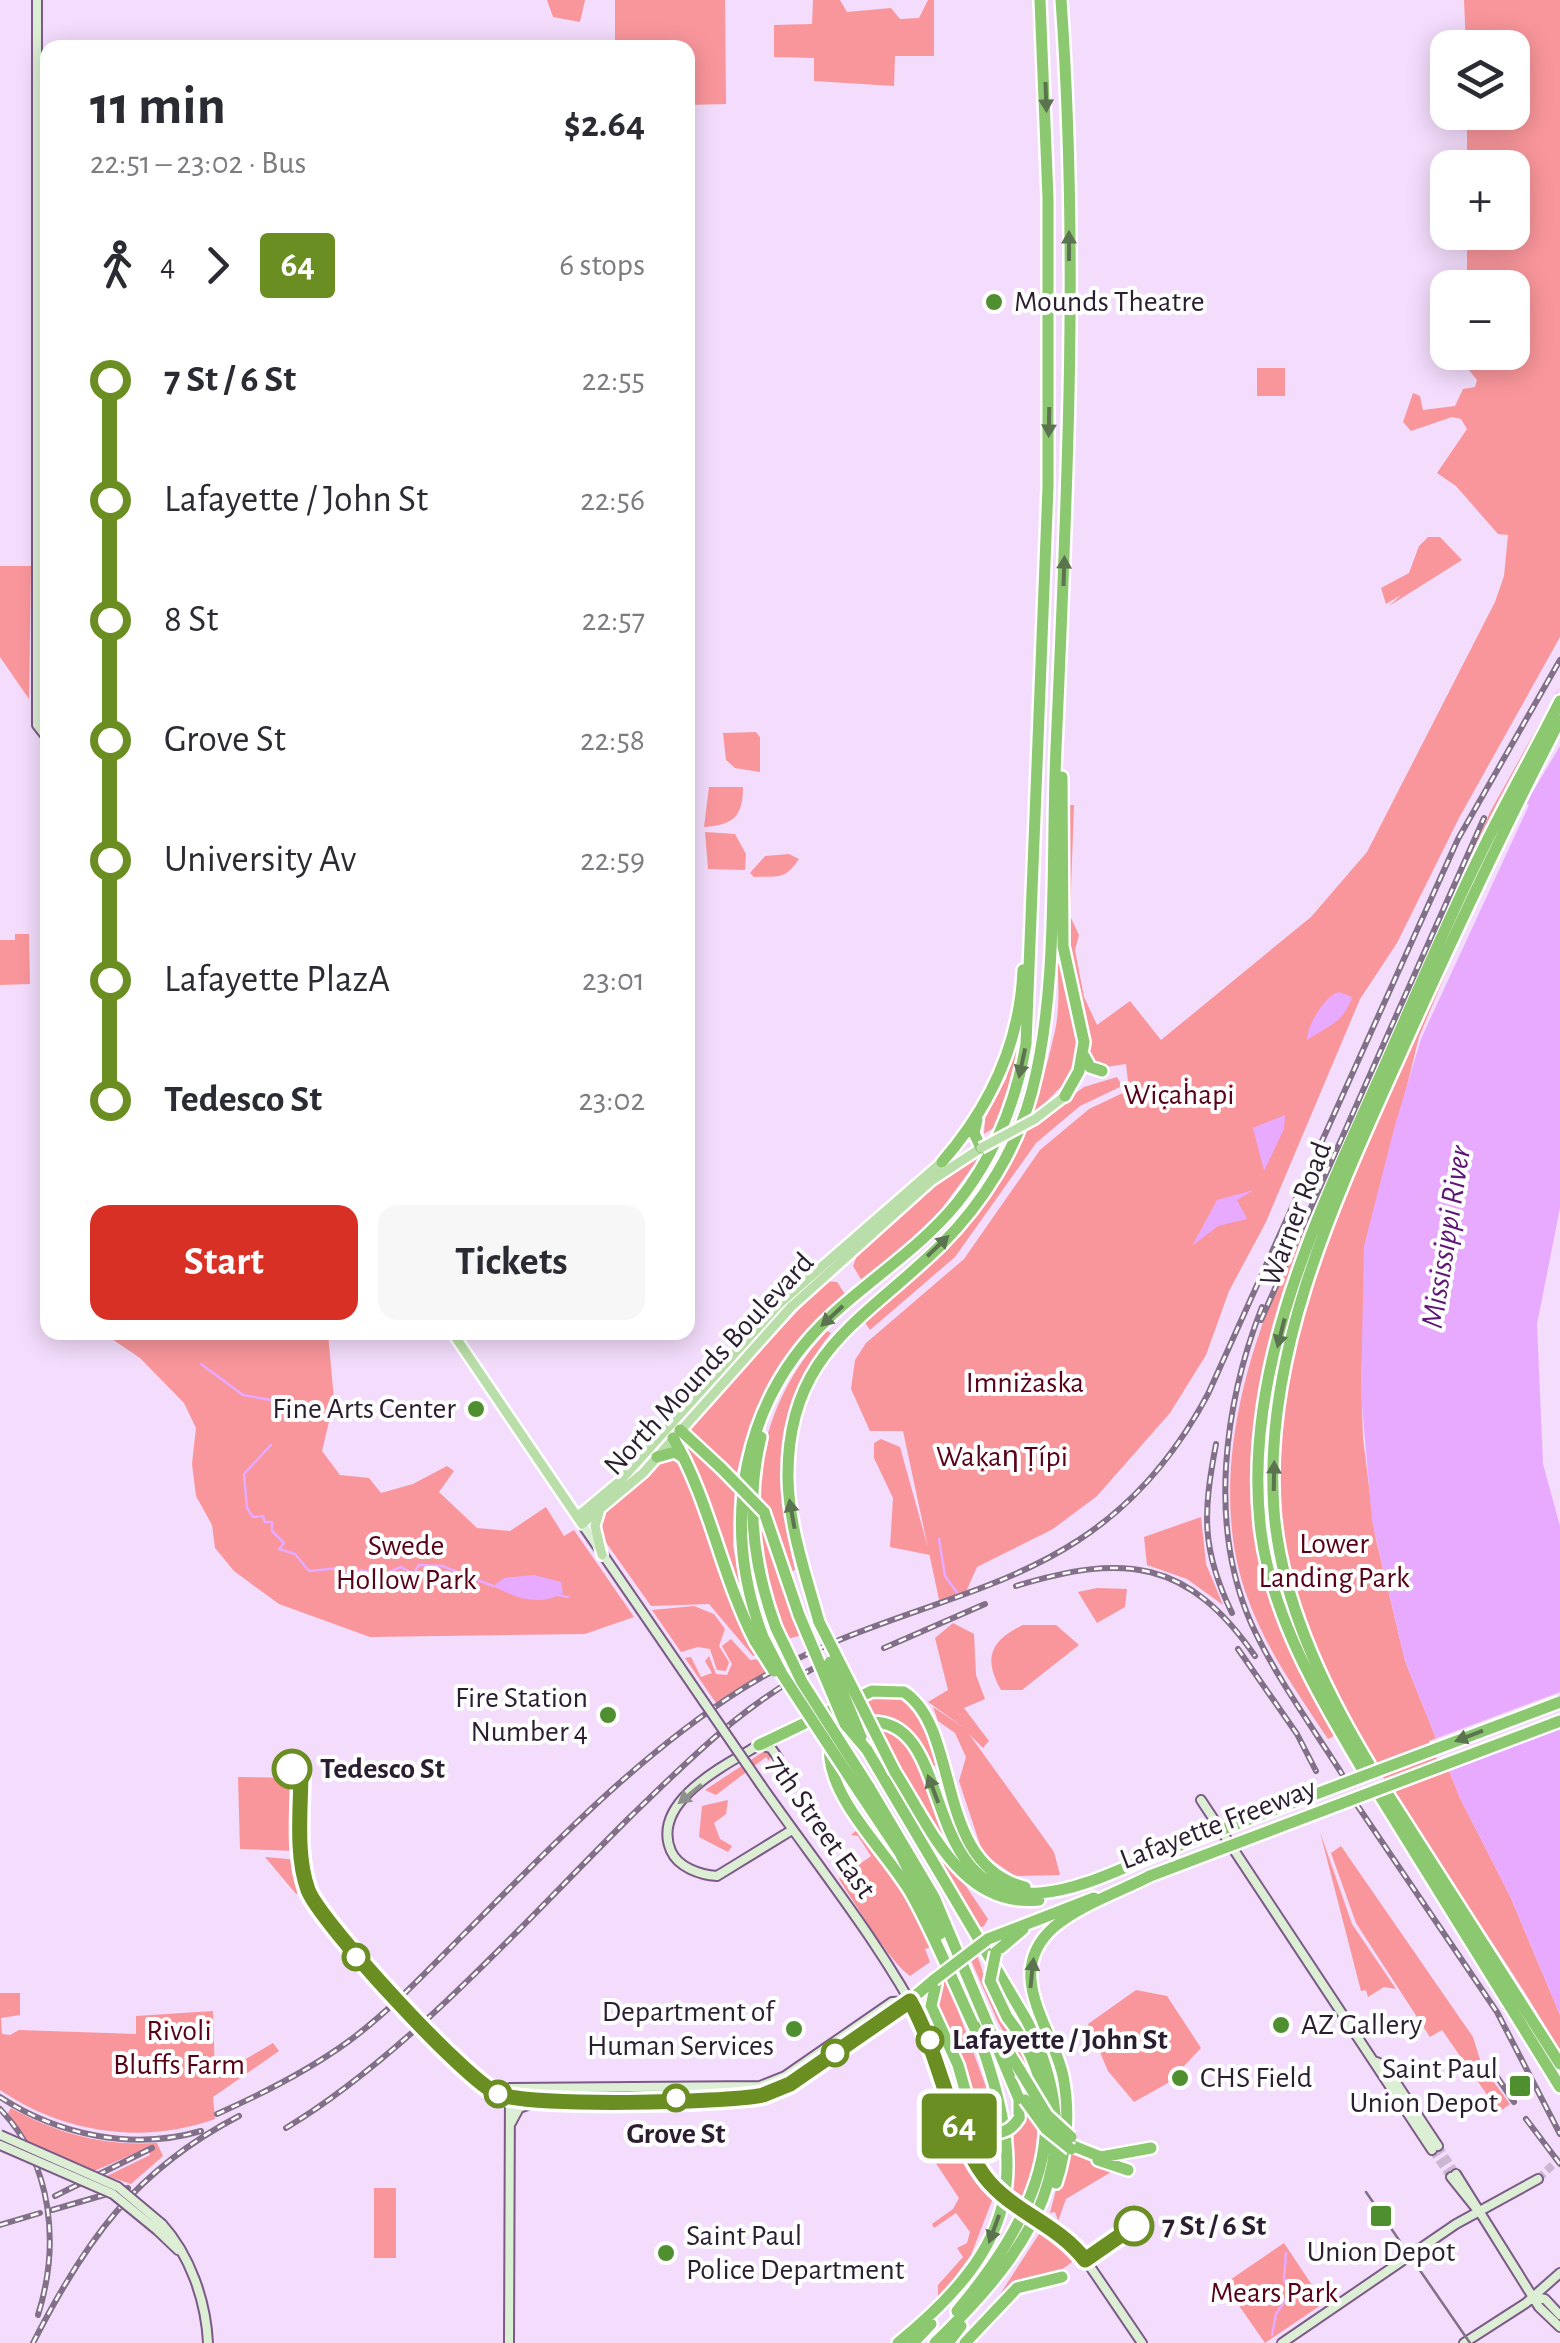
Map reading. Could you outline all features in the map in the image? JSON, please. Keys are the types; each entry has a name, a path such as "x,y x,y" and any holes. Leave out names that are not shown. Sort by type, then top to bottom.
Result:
{"highway":[{"path":"935,1982 931,2006 958,2065 974,2122 981,2130 1009,2130 1019,2118 1019,2099 934,1898 864,1790 792,1691 768,1666 744,1574 740,1512 751,1446 776,1385 819,1328 914,1248 956,1204 986,1160 1012,1104 1029,1012 1050,342 1046,90 1040,0"},
{"path":"1045,2199 1056,2124 1042,2052 867,1750 836,1678 817,1615 788,1488 791,1438 804,1392 828,1349 851,1321 921,1263 968,1215 1006,1157 1031,1095 1046,1002 1069,366 1069,159 1061,0"},
{"path":"981,1148 974,1130 1007,1053 1022,992 1042,652"},
{"path":"1060,669 1062,932 1088,1064 1102,1071"},
{"name":"Warner Road","path":"1560,701 1472,871 1329,1190 1294,1283 1270,1380 1258,1489 1267,1566 1291,1636 1365,1766 1314,1656 1282,1562 1273,1488 1284,1386 1309,1278 1347,1172 1491,852 1560,720"},
{"path":"1065,1096 1078,1074 1084,1050"},
{"path":"942,1162 981,1110"},
{"path":"776,1385 758,1449 752,1501 758,1568 776,1628 802,1682 927,1905 1004,2114 1007,2164 998,2220 974,2270 912,2343"},
{"path":"677,1434 731,1594 759,1639"},
{"path":"677,1434 721,1468 764,1512 799,1615 845,1724 867,1750"},
{"path":"658,1457 676,1452 687,1461"},
{"path":"817,1615 895,1772 974,1886 1000,1899 1042,1893 1145,1859"},
{"path":"760,1745 872,1691 904,1692 922,1710 974,1853 1000,1878 1042,1893"},
{"name":"Lafayette Freeway","path":"1042,1893 1083,1882 1560,1702"},
{"name":"Lafayette Freeway","path":"935,1982 988,1939 1047,1921 1150,1876 1560,1720"},
{"path":"977,2033 914,1898 842,1790 829,1758 835,1740 862,1723 898,1728 920,1756 953,1841 969,1868 1001,1889 1042,1893"},
{"path":"1560,2064 1384,1795 1560,2087"},
{"path":"908,1824 1024,2095"},
{"path":"948,2343 1023,2245 1060,2172 1067,2106 1060,2066 1030,1982 1047,1921"},
{"path":"927,2343 1005,2250 1025,2217 1038,2180 1044,2138 1042,2094 1028,2052 990,1981 996,1952 1047,1921"},
{"path":"910,2001 935,1982"},
{"path":"1000,2038 1040,2106 1071,2144 1117,2156 1151,2148"},
{"path":"1004,2064 1044,2121 1071,2144 1128,2170"},
{"path":"898,2343 974,2270"},
{"path":"935,2343 1001,2275"},
{"path":"965,2343 1017,2288 1062,2277"}],"main road":[{"path":"37,0 40,727"},
{"name":"North Mounds Boulevard","path":"579,1521 620,1481 779,1304 940,1174 1065,1096"},
{"name":"North Mounds Boulevard","path":"579,1521 599,1513 658,1457 834,1261 942,1162"},
{"name":"7th Street East","path":"457,1340 910,2001 936,2054 962,2134 985,2176 1075,2246 1142,2343"},
{"path":"599,1513 595,1526 605,1559"},
{"path":"778,1758 771,1748 760,1745 684,1796 673,1810 669,1846 684,1864 707,1876 726,1874 792,1830"},
{"path":"1201,1800 1377,2062 1385,2066 1435,2148"},
{"path":"509,2343 510,2088 760,2086 785,2076 892,2002 910,2001"},
{"path":"510,2127 519,2108 536,2102 763,2095 790,2084 910,2001"},
{"path":"0,2135 118,2187 160,2227 178,2250 202,2300 208,2343"},
{"path":"0,2144 113,2194 160,2227"},
{"path":"1454,2176 1534,2296 1560,2327"},
{"path":"1282,2343 1479,2212 1538,2178"},
{"path":"1464,2343 1534,2296 1560,2273"},
{"path":"1534,2296 1545,2299 1560,2315"}],"green space":[{"path":"547,0 585,0 580,22 553,17"},
{"path":"615,0 725,0 726,104 695,105 695,40 615,40"},
{"path":"813,0 840,0 847,12 891,8 900,19 919,18 928,0 934,0 934,56 895,56 894,86 814,81 814,58 774,57 774,25 812,24"},
{"name":"Imniżaska","path":"1464,0 1560,0 1560,637 1459,818 1397,943 1360,999 1266,1222 1229,1291 1206,1355 1170,1413 1097,1496 1053,1529 977,1567 965,1594 940,1604 903,1431 870,1431 851,1389 855,1360 866,1343 964,1259 1040,1150 1089,1109 1129,1090 1126,1064 1099,1068 1088,1060 1066,953 1065,805 1074,805 1070,916 1079,935 1075,950 1084,997 1097,1025 1130,1001 1161,1040 1311,917 1367,852 1495,602 1504,576 1508,535 1498,534 1456,486 1437,473 1467,429 1461,419 1452,417 1411,431 1403,422 1413,393 1420,396 1423,410 1455,406 1463,389 1475,387 1477,380 1469,370 1530,370 1530,270 1467,270 1467,250 1530,250 1530,150 1467,150 1467,130 1530,130 1530,30 1465,30"},
{"path":"1257,368 1285,368 1285,396 1257,396"},
{"path":"1428,537 1440,537 1462,560 1389,606 1401,595 1386,604 1381,588 1409,573 1419,546"},
{"path":"0,566 31,566 29,699 0,657"},
{"path":"1560,687 1324,1187 1280,1311 1255,1454 1253,1517 1277,1618 1336,1735 1328,1739 1264,1636 1237,1561 1230,1483 1240,1403 1275,1291 1490,812"},
{"path":"756,732 760,737 760,772 735,768 726,760 723,733"},
{"path":"709,787 743,787 743,797 739,812 730,821 704,827"},
{"name":"Lower Landing Park","path":"1518,810 1414,1035 1461,937 1419,1037 1369,1239 1361,1378 1363,1438 1375,1535 1405,1661 1460,1798 1510,1896 1560,2015 1560,2052 1367,1751 1343,1706 1304,1620 1281,1528 1279,1444 1294,1353 1320,1258 1397,1065"},
{"path":"705,832 735,834 746,854 745,870 708,869"},
{"path":"789,854 799,859 785,874 754,877 750,873 765,856"},
{"path":"1057,925 1077,1024 1078,1062 1075,1072 1032,1125 1084,1087 1117,1077 1122,1086 1080,1106 1036,1143 955,1257 870,1330 864,1321 937,1256 990,1194 1028,1123 1057,1019"},
{"path":"15,934 29,934 30,984 0,985 0,940 15,940"},
{"path":"1022,1020 1014,1073 995,1127 984,1134 985,1119 1006,1079"},
{"path":"982,1154 934,1219 862,1281 853,1266 858,1253 937,1183"},
{"path":"826,1281 837,1282 845,1294 807,1332 776,1374 753,1421 737,1472 733,1471 689,1433 692,1423"},
{"path":"827,1331 831,1333 799,1388 784,1447 784,1508 795,1570 789,1572 775,1523 756,1492 778,1405 798,1368"},
{"name":"Swede Hollow Park","path":"113,1340 329,1340 334,1400 322,1451 340,1475 369,1478 381,1493 413,1484 447,1466 454,1471 439,1492 477,1528 510,1531 546,1507 564,1536 574,1530 634,1617 585,1634 370,1637 279,1604 234,1571 215,1548 212,1525 196,1496 192,1464 196,1428 184,1403 140,1358"},
{"path":"680,1438 735,1484 733,1545 743,1603 700,1480"},
{"path":"881,1439 900,1447 930,1555 890,1547 893,1498 874,1458 874,1443"},
{"path":"666,1456 681,1459 718,1572 758,1654 753,1656 709,1604 651,1606 600,1534 601,1517"},
{"path":"756,1506 802,1635 784,1640 762,1571"},
{"path":"1201,1517 1206,1564 1223,1605 1187,1579 1147,1565 1144,1537"},
{"path":"1127,1589 1125,1607 1097,1623 1078,1592"},
{"path":"694,1606 714,1614 725,1629 719,1646 729,1662 726,1671 717,1670 710,1649 698,1647 681,1652 652,1610"},
{"path":"953,1623 974,1634 976,1675 985,1699 964,1708 989,1741 983,1748 969,1734 1054,1852 1060,1875 1015,1876 983,1854 959,1781 966,1757 955,1733 938,1721 933,1707 966,1729 928,1702 948,1690 935,1638"},
{"path":"1023,1625 1056,1625 1079,1645 1022,1690 1001,1690 992,1669 993,1652 1003,1637"},
{"path":"731,1639 750,1660 761,1659 768,1671 716,1703 685,1658 691,1657 701,1677 712,1673 705,1661 709,1656 716,1674 727,1675 732,1664 722,1646"},
{"path":"876,1694 900,1695 919,1715 937,1765 928,1768 899,1725 867,1717 860,1701"},
{"path":"874,1723 910,1745 950,1840 952,1855 914,1798"},
{"path":"766,1750 771,1754 769,1761 766,1757 716,1795 705,1790"},
{"path":"238,1777 296,1778 296,1851 240,1849"},
{"path":"906,1797 988,1919 984,1926 977,1929 902,1800"},
{"path":"728,1800 726,1814 714,1823 720,1839 732,1846 728,1852 699,1837 702,1806"},
{"path":"858,1829 905,1892 934,1946 925,1949 930,1962 910,1976 883,1946 839,1879 871,1856 858,1836 851,1835"},
{"path":"1320,1832 1352,1924 1396,1989 1384,1987 1368,1997 1366,1990 1361,1991"},
{"path":"1341,1846 1473,2037 1482,2066 1510,2104 1499,2112 1442,2030 1430,2037 1356,1923 1331,1853"},
{"path":"265,1857 299,1860 303,1891 296,1894"},
{"path":"976,1954 994,2004 1021,2049 1034,2086 998,2022 970,1958"},
{"path":"946,1978 985,2084 996,2130 980,2125 934,2006 938,1986"},
{"path":"1136,1990 1167,1996 1201,2048 1168,2083 1134,2102 1108,2071 1088,2024"},
{"name":"Rivoli Bluffs Farm","path":"0,1993 20,1993 20,2015 1,2018 2,2034 19,2030 136,2034 136,2016 213,2011 215,2077 273,2043 279,2051 213,2097 215,2119 188,2127 132,2133 77,2125 24,2105 0,2090"},
{"path":"11,2108 81,2136 157,2143 163,2156 131,2184 107,2176 150,2155 147,2148 92,2172 30,2145 8,2113"},
{"path":"1026,2112 1040,2131 1029,2201 1012,2189 1014,2131"},
{"path":"951,2135 967,2167 993,2198 971,2255 938,2300 938,2285 963,2257 957,2248 967,2243 970,2232 956,2213 934,2228 932,2224 953,2209 959,2198 927,2150"},
{"path":"1066,2151 1116,2169 1066,2199 1058,2221 1055,2212 1050,2213"},
{"path":"374,2188 396,2188 396,2258 374,2258"},
{"path":"1041,2231 1073,2261 1014,2289 993,2305"},
{"name":"Mears Park","path":"1284,2243 1324,2303 1265,2343 1224,2284"}],"water":[{"name":"Mississippi River","path":"1560,746 1560,1208 1537,1324 1543,1464 1560,1526 1560,2015 1510,1896 1460,1798 1405,1661 1372,1521 1361,1393 1364,1246 1421,1039 1529,805 1526,803"},
{"path":"1339,992 1352,997 1344,1013 1307,1040 1318,1012"},
{"path":"1285,1115 1284,1129 1264,1171 1253,1128"},
{"path":"1254,1190 1237,1200 1247,1219 1218,1226 1192,1246 1217,1200"},
{"path":"534,1575 561,1582 563,1593 545,1600 527,1599 493,1586 504,1578"}],"pier":[{"path":"1560,1692 1560,1728 1443,1773 1429,1741"}],"waterway":[{"path":"201,1364 243,1395 271,1400 274,1406"},
{"path":"271,1445 244,1474 247,1508 253,1517 263,1516 265,1522 272,1522 272,1531 284,1543 279,1549 295,1554 309,1571 339,1568 356,1578 361,1570 382,1575 401,1567 413,1574 419,1565 442,1566 493,1586"},
{"path":"939,1539 945,1576 958,1594"},
{"path":"558,1595 568,1597"},
{"path":"1272,2335 1276,2314 1290,2293 1284,2279 1286,2253"}],"tunnel":[{"path":"1438,2146 1456,2174"},
{"path":"1432,2150 1451,2177"},
{"path":"1538,2179 1560,2158"}],"tram line":[{"path":"1366,2192 1470,2343"}],"railway":[{"path":"217,2114 301,2072 364,2029 409,1990 597,1804 704,1715 808,1653 998,1581 1057,1553 1111,1516 1162,1464 1208,1394 1458,839 1560,660"},
{"path":"1261,1320 1484,818"},
{"path":"1262,1307 1230,1424 1226,1465 1229,1546 1251,1623 1282,1681 1342,1774"},
{"path":"1216,1444 1208,1530 1215,1569 1232,1613"},
{"path":"1016,1586 1089,1569 1151,1572 1205,1600 1255,1656"},
{"path":"884,1648 985,1604"},
{"path":"1238,1649 1297,1734 1316,1771"},
{"path":"286,2128 332,2097 422,2024 630,1817 725,1729 776,1690 833,1659"},
{"path":"1357,1805 1497,2012 1560,2134"},
{"path":"1489,2065 1514,2102"},
{"path":"0,2097 46,2121 97,2136 149,2139 201,2131"},
{"path":"0,2109 31,2155 47,2206 49,2261 38,2315"},
{"path":"33,2343 72,2272 116,2212 170,2160 239,2116"},
{"path":"1526,2119 1560,2164"},
{"path":"55,2196 152,2148"},
{"path":"52,2210 128,2188"},
{"path":"0,2225 40,2213"}],"bus line":[{"name":"64","path":"292,1769 301,1769 303,1869 318,1910 368,1970 492,2092 536,2102 763,2095 790,2084 910,2001 936,2054 967,2146 991,2183 1052,2226 1085,2260 1134,2226"}],"place":[{"name":"Mounds Theatre","path":"994,302"},
{"name":"Fine Arts Center","path":"476,1409"},
{"name":"Fire Station Number 4","path":"608,1715"},
{"name":"Tedesco St","path":"292,1769"},
{"name":"AZ Gallery","path":"1281,2025"},
{"name":"Department of Human Services","path":"794,2029"},
{"name":"Lafayette / John St","path":"930,2040"},
{"name":"CHS Field","path":"1180,2078"},
{"name":"Saint Paul Union Depot","path":"1520,2086"},
{"name":"Grove St","path":"676,2098"},
{"name":"Union Depot","path":"1381,2216"},
{"name":"7 St / 6 St","path":"1134,2226"},
{"name":"Saint Paul Police Department","path":"666,2253"}],"park label":[{"name":"Wic̣aḣapi","path":"1179,1095"},
{"name":"Waḳaƞ Ṭípi","path":"1002,1457"}]}
